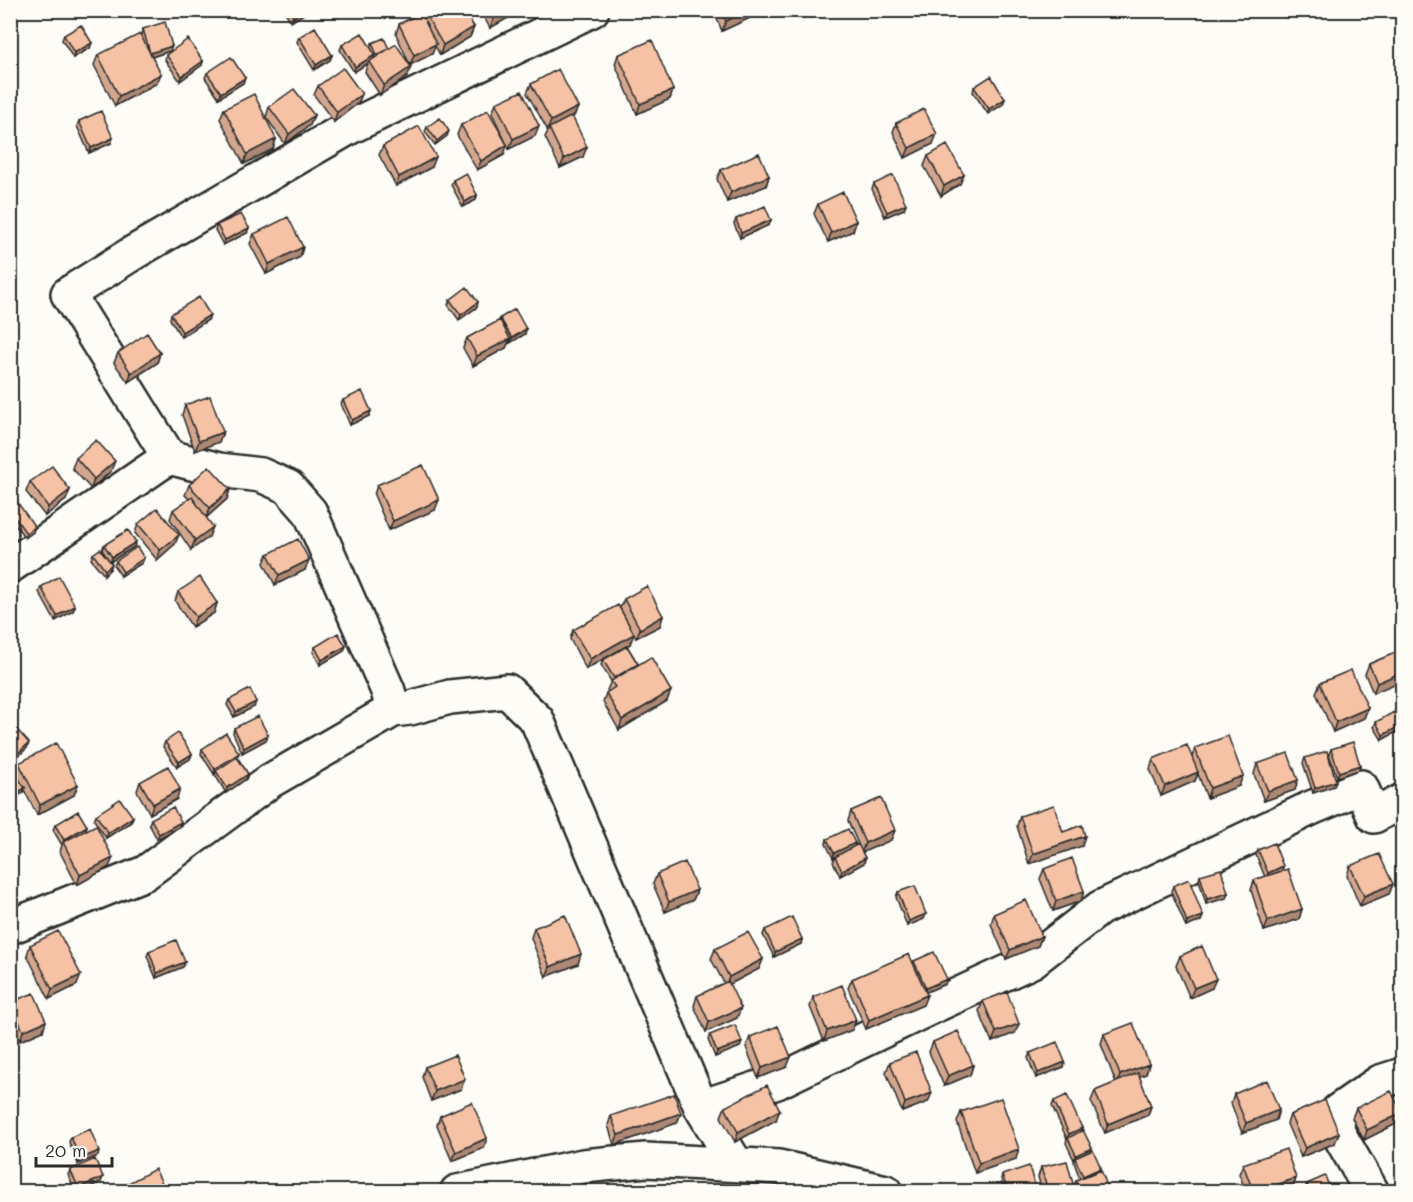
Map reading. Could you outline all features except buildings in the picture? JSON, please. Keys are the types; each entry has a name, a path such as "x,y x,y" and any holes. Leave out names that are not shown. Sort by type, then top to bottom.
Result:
{"street":[{"path":"393,710 388,691 310,512 288,487 261,476 219,470 169,457 68,294 133,253 348,128 592,10"},
{"path":"10,566 169,457"},
{"path":"10,927 145,873 270,781 393,710 410,708 450,697 507,691 537,720 701,1107 736,1164"},
{"path":"701,1107 777,1082 1032,961 1100,908 1311,808 1361,787 1374,816 1402,801"},
{"path":"1372,1191 1337,1131 1338,1111 1380,1082 1402,1075"},
{"path":"457,1191 583,1166 646,1160 779,1167 886,1191"}]}
